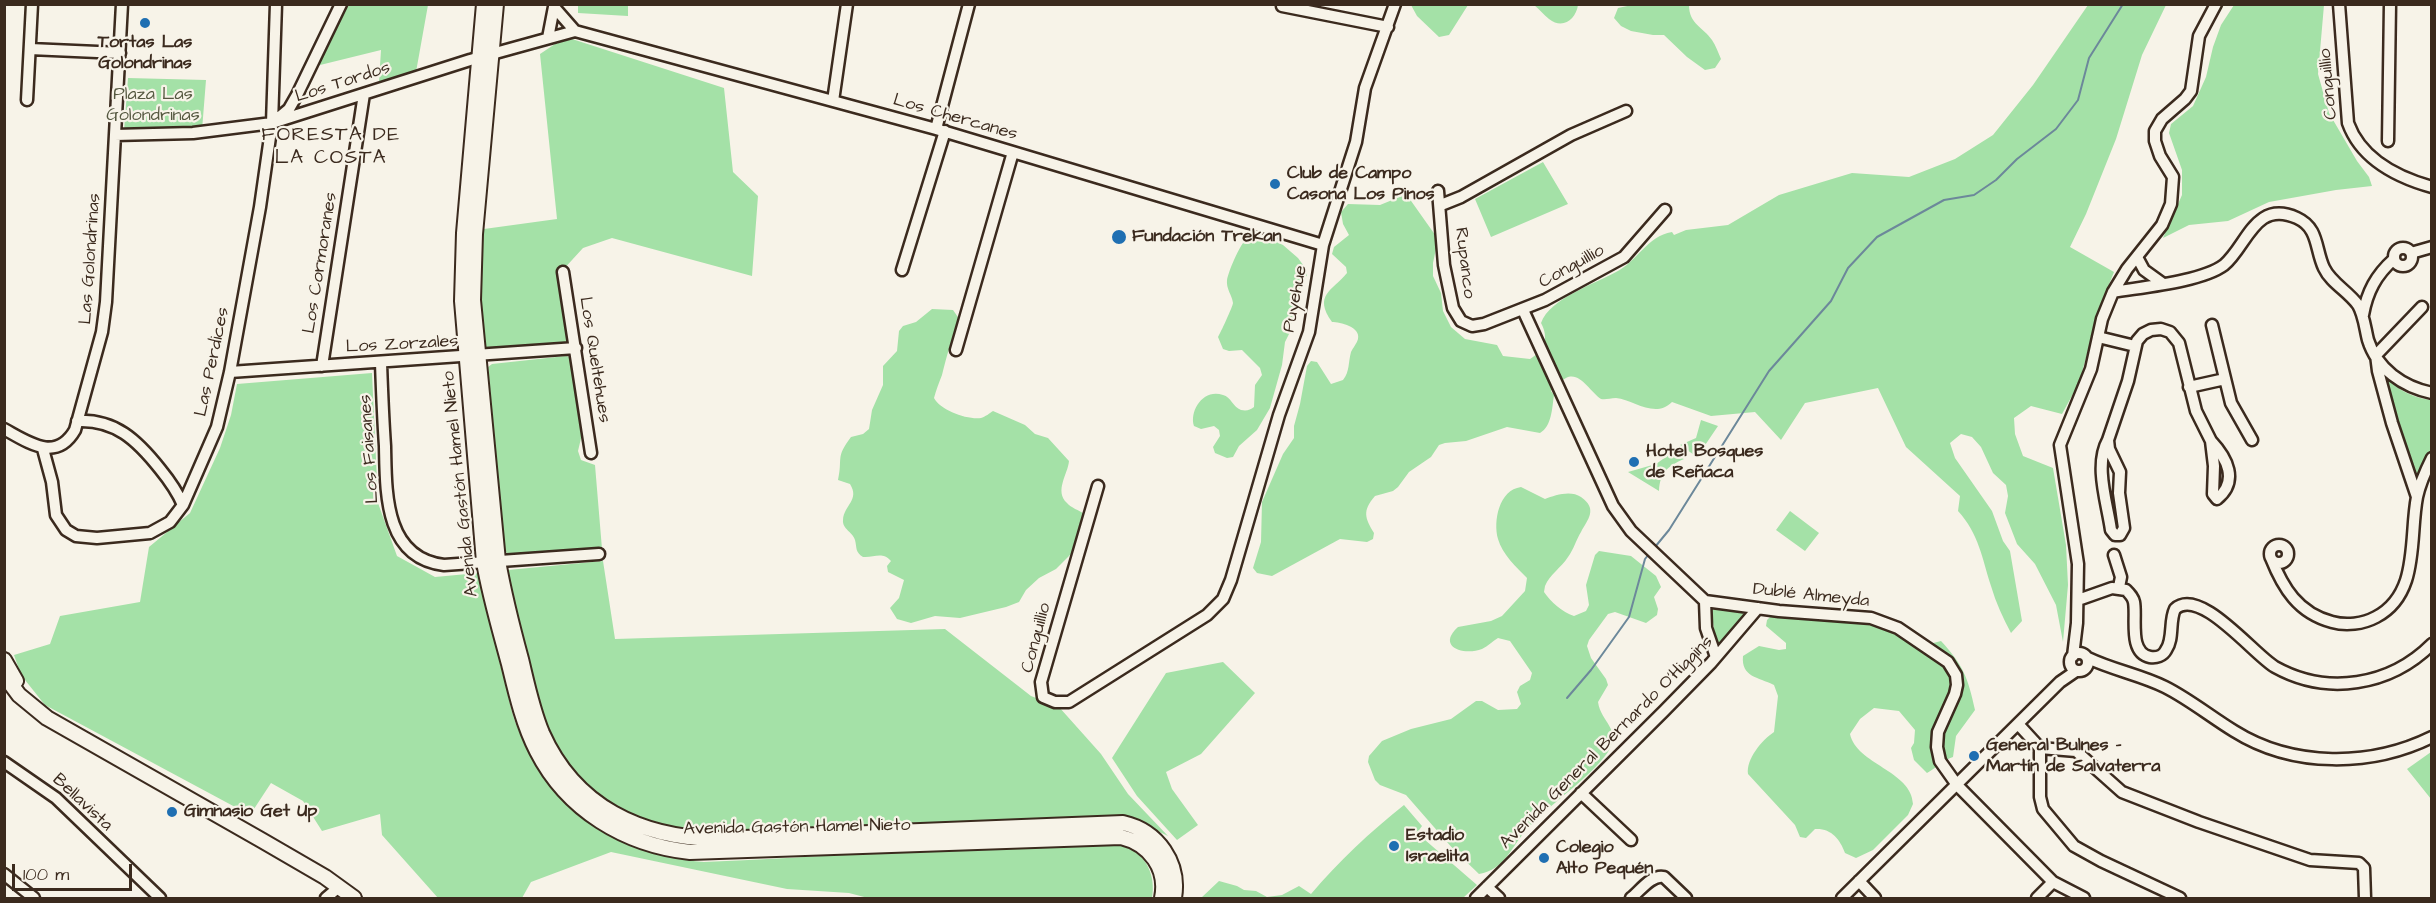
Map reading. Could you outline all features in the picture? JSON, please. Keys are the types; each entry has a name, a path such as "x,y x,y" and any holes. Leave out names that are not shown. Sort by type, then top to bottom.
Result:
{"main road":[{"name":"Avenida Gastón Hamel Nieto","path":"484,4 486,56 474,254 472,357 491,562 490,595 520,705 536,750 548,771 571,797 597,820 620,833 656,846 701,852 1121,837 1143,846 1156,861 1163,878 1162,898"},
{"name":"Avenida Gastón Hamel Nieto","path":"486,56 496,4"},
{"name":"Avenida Gastón Hamel Nieto","path":"491,562 531,702 548,744 580,789 597,803 630,823 673,836 718,839 1123,823 1146,832 1165,851 1174,874 1174,898"},
{"path":"4,660 25,692 61,724"},
{"path":"4,675 28,704 47,718 263,841 354,898"}],"street":[{"path":"27,100 32,4"},
{"name":"Las Golondrinas","path":"43,448 52,447 67,440 75,430 104,322 122,4"},
{"name":"Las Perdices","path":"43,448 52,482 56,515 66,530 76,536 98,538 150,533 170,522 183,505 217,427 230,372 260,207 272,123 276,4"},
{"path":"272,123 290,109 341,4"},
{"path":"833,101 847,4"},
{"path":"902,270 940,130 969,4"},
{"name":"Puyehue","path":"1223,599 1237,561 1279,415 1309,332 1323,245 1356,142 1365,88 1395,4"},
{"path":"1842,898 2079,662 2077,547 2060,445 2091,369 2102,319 2113,292 2127,269 2162,225 2173,196 2173,177 2160,156 2155,141 2155,131 2162,119 2191,91 2199,36 2216,4"},
{"name":"Conguillio","path":"2339,4 2348,123 2354,137 2375,161 2411,180 2432,187"},
{"path":"2388,141 2390,4"},
{"path":"554,6 575,31"},
{"path":"548,38 554,6"},
{"path":"1282,6 1388,27"},
{"name":"Los Tordos","path":"115,135 193,133 272,123 486,56 575,31"},
{"name":"Los Chercanes","path":"575,31 940,130 1323,245"},
{"path":"30,50 120,53"},
{"name":"Los Cormoranes","path":"322,366 364,94"},
{"path":"1441,205 1461,197 1571,135 1626,111"},
{"path":"956,350 1013,152"},
{"name":"Rupanco","path":"1438,191 1441,205 1444,265 1454,312 1464,323 1476,326"},
{"name":"Conguillio","path":"1476,326 1545,300 1623,257 1665,210"},
{"path":"2113,292 2198,276 2218,269 2233,255 2259,221 2269,216 2283,214 2296,218 2311,229 2317,239 2325,270 2358,306 2370,346 2388,372 2396,379 2432,393"},
{"path":"2362,315 2372,285 2382,270 2394,259 2398,265 2407,265 2412,259 2411,253 2432,247"},
{"path":"2137,257 2144,270 2162,283"},
{"name":"Los Queltehues","path":"563,272 591,453"},
{"path":"2345,291 2363,290 2372,285"},
{"path":"2376,356 2422,307"},
{"path":"1523,310 1621,518 1650,550 1705,601 1706,628 1716,657"},
{"path":"2212,325 2235,413 2252,440"},
{"path":"2108,440 2109,449 2117,464 2121,479 2119,493 2124,531 2117,535 2111,530 2101,455 2128,381 2135,346 2143,334 2161,329 2174,335 2179,343 2196,411 2211,441"},
{"path":"2098,337 2135,346"},
{"name":"Los Zorzales","path":"230,372 576,348"},
{"path":"2376,356 2392,423 2417,497"},
{"name":"Los Faisanes","path":"381,363 388,506 398,533 411,551 430,562 444,565 599,554"},
{"path":"2189,387 2225,379"},
{"path":"77,422 98,422 128,434 165,476 183,505"},
{"path":"4,429 34,446 43,448"},
{"path":"2279,579 2287,558 2278,563 2271,558 2279,579 2287,591 2302,606 2323,619 2355,624 2379,616 2398,598 2406,583 2417,497 2432,458"},
{"name":"Conguillio","path":"1098,486 1041,682 1043,697 1055,702 1069,702 1206,615 1223,599"},
{"path":"2114,555 2121,577 2119,588"},
{"path":"2078,600 2099,592 2119,588 2126,590 2133,600 2135,636 2140,651 2146,656 2158,657 2167,649 2172,615 2180,604 2191,604 2228,624 2254,651 2274,666 2296,676 2320,682 2351,683 2382,676 2405,666 2432,644"},
{"name":"Dublé Almeyda","path":"1705,601 1758,608 1864,616 1898,628 1948,662 1956,675 1956,690 1940,724 1937,747 1940,761 1957,784 2053,882 2084,898"},
{"name":"Avenida General Bernardo O'Higgins","path":"1476,898 1716,657 1758,608"},
{"path":"2079,662 2115,670 2163,686 2251,740 2294,754 2335,759 2364,758 2393,752 2432,737"},
{"path":"2018,724 2040,748 2040,797 2043,809 2074,846 2180,898"},
{"path":"2040,748 2076,751 2127,794 2219,830 2310,860 2359,863 2364,868 2366,898"},
{"name":"Bellavista","path":"4,762 56,798 160,898"},
{"path":"1581,793 1631,840"},
{"path":"4,874 34,898"},
{"path":"1631,898 1653,878 1659,876 1686,898"},
{"path":"1859,882 1875,898"},
{"path":"2037,898 2053,882"},
{"path":"326,898 339,887"},
{"path":"1487,887 1498,898"}],"green space":[{"path":"1411,4 1468,5 1449,35 1439,37 1417,16"},
{"path":"346,5 428,5 416,72 379,82 381,50 316,66"},
{"path":"578,5 628,5 628,16 578,13"},
{"path":"1534,5 1578,5 1572,18 1559,23 1549,19"},
{"path":"1632,5 1689,5 1691,17 1712,40 1721,59 1715,68 1705,70 1664,35 1631,31 1621,26 1614,18 1618,8"},
{"path":"2088,5 2166,5 2142,55 2116,139 2070,247 2114,272 2100,307 2079,383 2062,414 2031,406 2014,418 2015,434 2023,456 2053,468 2066,545 2068,585 2063,642 2056,605 2035,564 2017,544 2005,513 2008,496 2006,485 1993,473 1981,447 1972,437 1961,434 1950,443 1955,458 1992,511 2003,541 2010,551 2022,621 2011,633 1995,598 1975,537 1958,511 1960,496 1906,447 1878,388 1805,403 1781,440 1755,412 1711,416 1672,402 1665,407 1652,409 1623,399 1601,399 1576,377 1566,378 1555,385 1551,391 1554,395 1551,416 1547,426 1540,433 1507,427 1466,441 1439,445 1431,457 1409,472 1393,491 1375,496 1368,506 1366,515 1374,533 1373,539 1367,542 1340,539 1272,576 1257,573 1253,568 1261,542 1262,502 1283,454 1294,438 1294,426 1307,366 1311,361 1317,362 1331,384 1343,380 1348,370 1351,352 1358,339 1353,328 1332,322 1324,305 1327,294 1347,273 1346,267 1332,254 1334,247 1349,235 1343,224 1341,212 1348,204 1380,205 1402,196 1409,198 1438,239 1433,276 1441,293 1443,311 1451,327 1465,339 1497,345 1503,356 1530,359 1542,348 1545,334 1541,323 1554,306 1623,268 1663,234 1672,232 1674,235 1686,230 1728,225 1779,195 1852,173 1909,177 1955,159 1993,135 2033,85"},
{"path":"2234,5 2324,5 2318,74 2329,113 2369,177 2372,186 2269,202 2228,221 2189,225 2163,238 2182,195 2182,170 2169,133 2171,124 2193,106 2206,77 2221,25"},
{"path":"572,39 724,88 733,172 758,196 752,276 612,238 583,248 561,272 571,340 568,343 487,350 484,348 479,283 484,229 557,219 540,54 555,44"},
{"name":"Plaza Las Golondrinas","path":"128,78 206,80 202,130 124,131"},
{"path":"1543,162 1568,204 1491,237 1475,199"},
{"path":"1250,235 1265,237 1283,245 1298,258 1306,269 1307,275 1295,298 1291,330 1285,342 1282,365 1270,408 1257,430 1239,446 1233,457 1227,458 1215,453 1213,447 1220,436 1219,430 1214,426 1201,429 1194,426 1193,420 1196,407 1210,395 1226,396 1241,410 1254,407 1255,385 1262,375 1260,368 1242,350 1223,349 1218,337 1233,303 1227,286 1228,275 1239,249"},
{"path":"932,309 953,310 960,320 934,398 954,413 981,418 993,411 1025,425 1035,434 1048,438 1069,461 1062,488 1063,498 1069,505 1084,514 1085,526 1080,545 1056,569 1039,578 1026,590 1019,602 960,618 935,616 911,623 897,619 890,608 899,598 904,580 888,572 887,566 891,561 884,556 863,557 860,555 854,537 844,526 844,515 853,490 850,484 838,480 841,454 846,444 851,437 863,434 869,429 872,410 883,385 883,366 897,351 899,331 903,326 916,322"},
{"path":"566,356 572,358 582,426 578,451 581,460 595,465 602,549 508,555 505,550 488,367 492,364"},
{"path":"2379,366 2401,389 2431,400 2431,455 2418,488"},
{"path":"372,373 378,503 397,556 435,577 478,573 481,577 485,602 516,724 530,754 547,780 567,803 589,822 614,838 641,849 671,858 704,862 1100,843 1125,847 1139,855 1151,874 1152,898 868,898 849,893 787,889 611,852 531,882 522,898 438,898 382,835 380,814 322,831 303,801 271,783 250,815 45,705 21,675 14,655 50,644 60,616 140,602 149,547 190,513 220,448 231,415 237,384"},
{"path":"1701,420 1718,426 1697,457 1680,445 1696,438"},
{"path":"1670,454 1684,459 1666,470 1661,479 1659,491 1628,472 1656,464"},
{"path":"1521,487 1545,499 1563,494 1577,495 1589,506 1589,518 1572,551 1545,586 1544,592 1561,609 1574,616 1586,611 1589,605 1586,585 1595,555 1599,551 1631,556 1656,576 1661,587 1654,597 1658,609 1657,615 1646,623 1615,612 1608,614 1587,646 1591,658 1608,685 1598,702 1612,731 1612,744 1608,752 1590,772 1528,828 1502,862 1488,872 1479,874 1454,850 1406,795 1380,785 1375,780 1368,762 1369,756 1382,741 1411,729 1451,719 1476,701 1482,701 1498,710 1517,709 1521,704 1517,692 1520,686 1530,680 1532,673 1510,641 1498,638 1482,649 1468,651 1455,648 1451,645 1450,640 1458,627 1491,621 1502,616 1525,591 1527,578 1503,550 1498,539 1496,524 1499,507 1507,494"},
{"path":"1790,511 1819,533 1805,551 1776,530"},
{"path":"603,561 615,639 945,629 1031,696 1059,707 1101,754 1128,794 1168,836 1137,821 1094,818 706,831 655,823 632,815 592,791 561,753 548,729 529,668 507,575 508,570"},
{"path":"1711,609 1740,610 1745,616 1717,648"},
{"path":"1772,615 1862,622 1894,632 1922,646 1941,641 1955,657 1967,680 1975,710 1956,736 1953,757 1927,773 1914,760 1911,748 1914,743 1915,730 1899,711 1874,708 1860,719 1850,734 1854,744 1862,753 1904,783 1913,804 1908,815 1873,850 1856,858 1845,853 1838,839 1826,830 1815,829 1806,838 1800,837 1795,825 1748,774 1750,762 1756,750 1774,732 1778,696 1774,685 1748,672 1743,663 1743,656 1759,646 1786,649 1786,643 1766,626 1767,620"},
{"path":"1223,662 1255,693 1201,754 1166,772 1172,789 1198,825 1177,840 1137,796 1112,758 1166,673"},
{"path":"2431,752 2431,799 2407,769"},
{"name":"Estadio Israelita","path":"1404,805 1422,826 1417,833 1477,885 1463,898 1201,898 1219,881 1244,890 1256,891 1267,897 1282,895 1299,886 1311,894 1355,847"}],"waterway":[{"path":"1655,547 1669,530 1769,371 1831,301 1848,268 1877,237 1944,200 1974,195 1996,180 2017,159 2056,129 2078,100 2089,58 2123,4"},
{"path":"1567,698 1591,670 1629,617 1645,559 1649,554"}],"place":[{"name":"Tortas Las Golondrinas","path":"145,23"},
{"name":"Club de Campo Casona Los Pinos","path":"1275,184"},
{"name":"Fundación Trekan","path":"1119,237"},
{"name":"Hotel Bosques de Reñaca","path":"1634,462"},
{"name":"General Bulnes - Martín de Salvaterra","path":"1974,756"},
{"name":"Gimnasio Get Up","path":"172,812"},
{"name":"Estadio Israelita","path":"1394,846"},
{"name":"Colegio Alto Pequén","path":"1544,858"}],"district":[{"name":"FORESTA DE LA COSTA","path":"331,148"}]}
